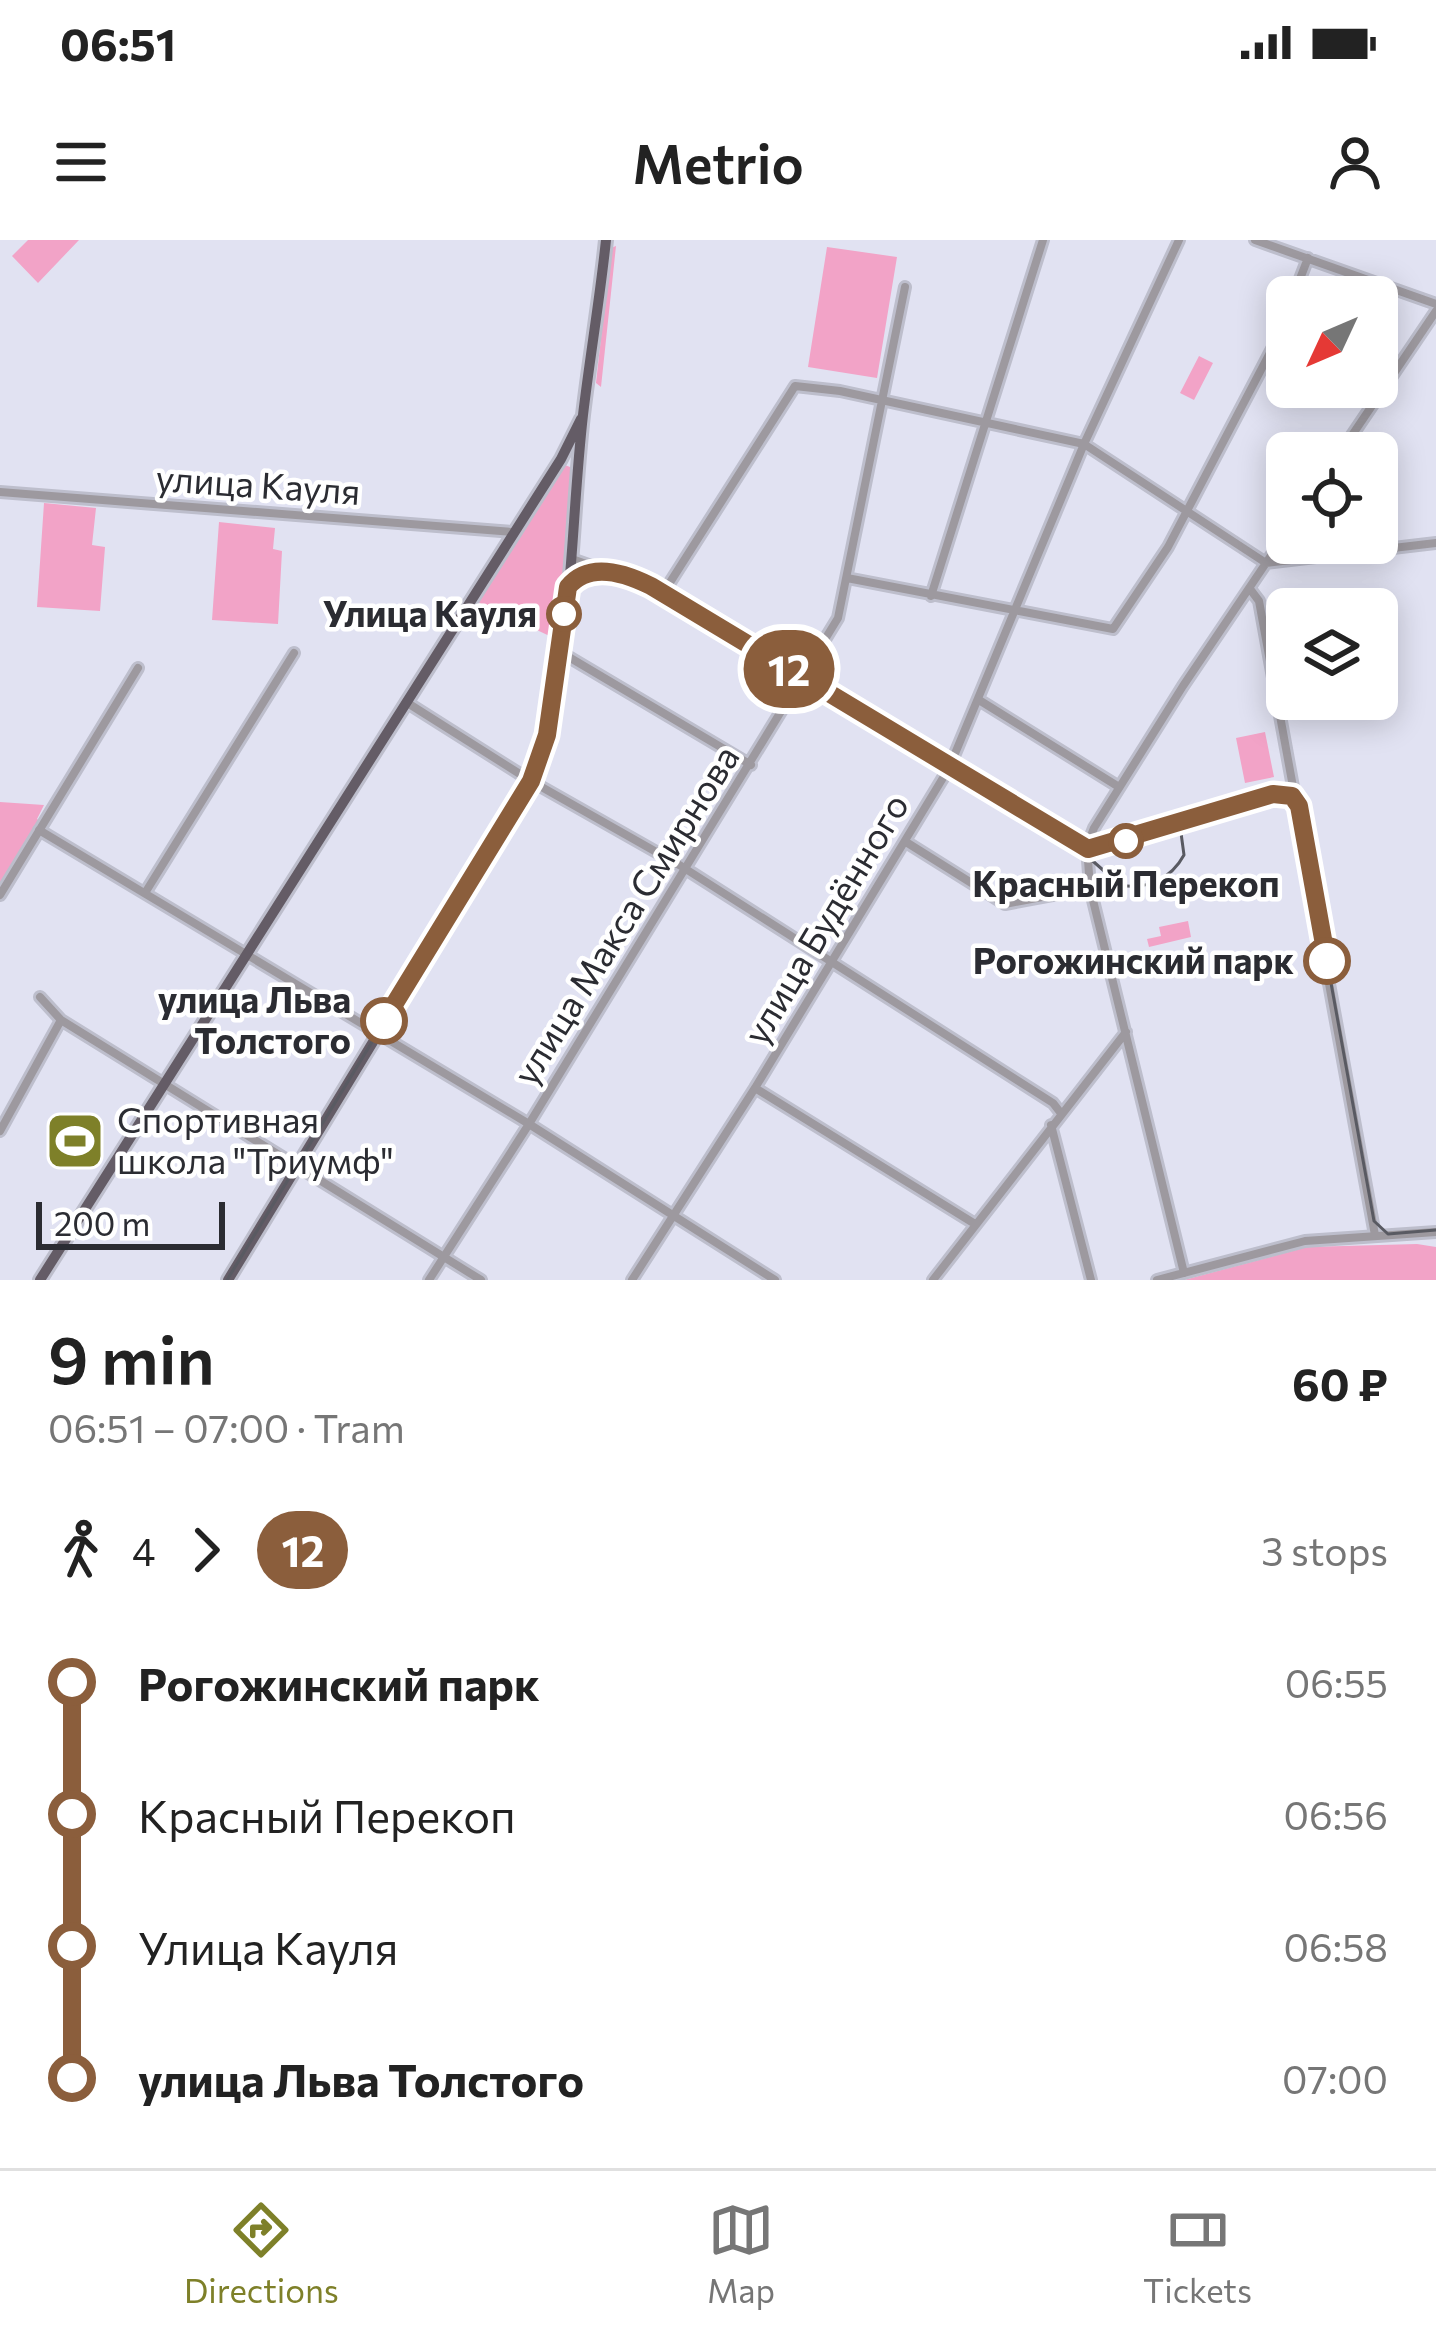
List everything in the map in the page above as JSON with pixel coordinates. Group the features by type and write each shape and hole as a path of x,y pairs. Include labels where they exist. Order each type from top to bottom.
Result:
{"main road":[{"path":"228,1280 532,781 548,735 562,652 606,240"},
{"path":"40,1280 584,415"},
{"path":"560,458 580,467"}],"street":[{"path":"931,596 1043,240"},
{"name":"улица Будённого","path":"632,1280 950,768 1084,444 1179,240"},
{"path":"1255,240 1436,307 1354,432"},
{"path":"1301,276 1308,258"},
{"name":"улица Макса Смирнова","path":"429,1280 530,1124 838,618 905,287"},
{"path":"848,578 1113,629 1168,547 1266,360"},
{"path":"662,595 795,386 1084,444 1266,563 1119,787 1094,828 1088,852 1090,888 1184,1273"},
{"name":"улица Кауля","path":"0,492 512,532"},
{"path":"1398,547 1436,543"},
{"path":"572,560 631,578 662,595 1088,852 1280,794 1298,806"},
{"path":"1250,590 1259,601 1375,1235"},
{"path":"562,652 751,765"},
{"path":"145,893 294,653"},
{"path":"0,895 138,668"},
{"path":"979,700 1119,787"},
{"path":"405,702 685,868 1053,1102 1060,1112"},
{"path":"39,830 530,1124 775,1280"},
{"path":"906,842 1005,904 1090,888"},
{"path":"40,997 61,1020 481,1280"},
{"path":"0,1131 61,1020"},
{"path":"933,1280 1126,1032"},
{"path":"755,1088 975,1224"},
{"path":"1051,1124 1091,1280"},
{"path":"1157,1280 1305,1241 1436,1232"}],"shaded area":[{"path":"28,240 79,240 38,283 12,256"},
{"path":"616,246 601,387 596,383 611,248"},
{"path":"827,247 897,257 877,378 808,367"},
{"path":"1199,356 1213,363 1194,400 1180,393"},
{"path":"565,465 575,469 556,639 477,602"},
{"path":"44,503 96,508 92,545 105,547 100,611 37,607"},
{"path":"219,522 275,528 273,549 282,551 278,624 212,620"},
{"path":"1265,732 1274,777 1245,783 1236,738"},
{"path":"0,802 44,805 37,819 41,822 0,891"},
{"path":"1188,921 1191,937 1149,947 1147,939 1161,936 1159,927"},
{"path":"1307,1247 1436,1247 1436,1280 1184,1280"}],"tram line":[{"path":"227,1280 531,781 547,735 568,587 597,572 651,586 1082,847 1096,849 1273,794 1292,796 1299,806 1374,1221 1388,1234 1436,1230"},
{"name":"12","path":"384,1021 531,781 547,735 568,587 582,574 597,572 623,574 651,586 1088,849 1273,794 1292,796 1299,806 1327,961"},
{"path":"1078,848 1120,885 1149,884 1172,871 1184,855 1181,833 1168,827"}],"place":[{"name":"Улица Кауля","path":"564,614"},
{"name":"Красный Перекоп","path":"1126,841"},
{"name":"Рогожинский парк","path":"1327,961"},
{"name":"улица Льва Толстого","path":"384,1021"},
{"name":"Спортивная школа \"Триумф\"","path":"75,1141"}]}
